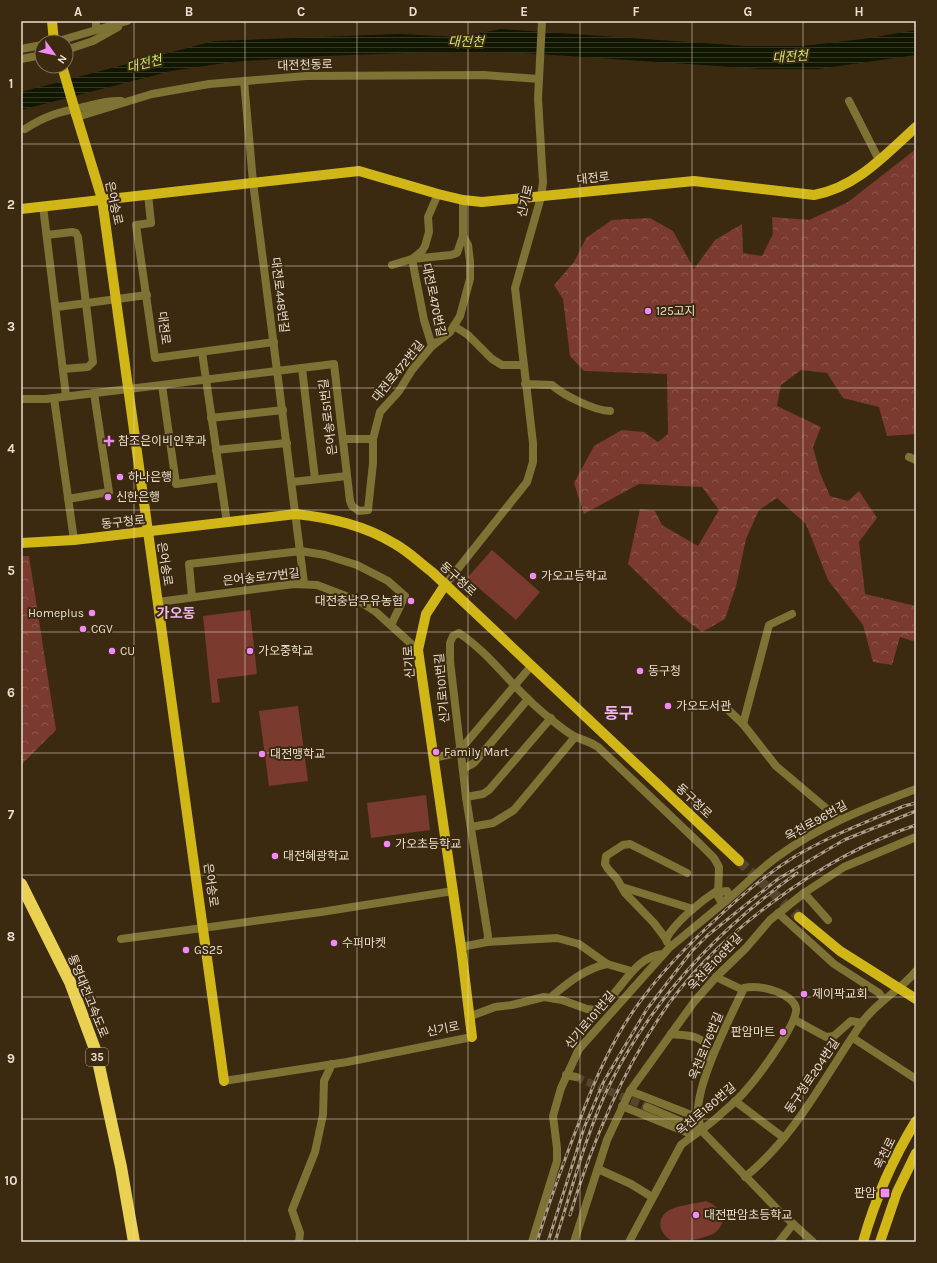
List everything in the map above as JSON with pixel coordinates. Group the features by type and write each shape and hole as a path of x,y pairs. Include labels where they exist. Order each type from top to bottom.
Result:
{"highway":[{"name":"통영대전고속도로","path":"21,884 70,982 96,1052 121,1167 134,1242"},
{"name":"통영대전고속도로","path":"21,897 67,990 91,1059 115,1174 126,1242"}],"main road":[{"path":"52,21 54,34"},
{"name":"은어송로","path":"64,74 102,199 224,1081"},
{"name":"대전로","path":"21,209 359,171 438,194 463,200 482,202 694,181 814,195 832,192 853,180 879,160 916,127"},
{"name":"동구청로","path":"21,543 74,540 296,514 329,518 364,528 396,544 445,585 532,665 739,861"},
{"name":"신기로","path":"445,585 426,614 418,650 462,947 471,1016 472,1036"},
{"path":"799,917 840,951 916,999"},
{"name":"옥천로","path":"863,1242 869,1220 893,1163 916,1121"},
{"path":"880,1242 897,1192 916,1153"}],"street":[{"name":"신기로","path":"445,585 527,482 533,462 533,443 515,288 541,197 543,182 539,79 542,21"},
{"path":"74,34 96,25 125,22"},
{"path":"74,47 93,41 125,22"},
{"path":"21,49 34,47"},
{"path":"21,59 34,57"},
{"name":"대전천동로","path":"77,115 125,101 182,88 306,76 484,75 539,79"},
{"path":"244,81 253,182"},
{"path":"25,129 47,115 64,110 110,100 125,101"},
{"path":"850,101 879,160"},
{"name":"대전로448번길","path":"253,182 304,583"},
{"name":"대전로","path":"148,194 151,223 136,225 155,358 274,342"},
{"name":"대전로470번길","path":"412,259 425,246 429,232 428,217 438,194"},
{"name":"대전로472번길","path":"368,510 373,463 373,439 380,412 399,391 412,370 432,346 454,326 460,316 470,279 470,251 463,236 463,200"},
{"path":"43,206 66,396"},
{"path":"47,235 72,232 76,233 78,236 87,303 93,362 88,367 63,369"},
{"name":"대전로470번길","path":"392,265 412,259 457,253 463,236"},
{"name":"대전로470번길","path":"412,259 424,320 432,346"},
{"path":"56,306 147,295"},
{"path":"454,326 468,335 492,359 502,365 523,365"},
{"path":"202,352 227,523"},
{"name":"은어송로51번길","path":"21,399 54,398 334,364 352,506 359,511 368,510"},
{"name":"은어송로51번길","path":"302,368 315,479"},
{"path":"525,384 552,385 588,407 610,411"},
{"path":"162,385 176,484 220,478"},
{"path":"68,499 109,492 94,393"},
{"path":"54,398 74,540"},
{"path":"211,418 282,410"},
{"path":"343,439 373,439"},
{"path":"216,450 287,443"},
{"path":"292,482 347,476"},
{"path":"192,597 188,564 301,551 325,555 357,565 388,581 405,596 391,625"},
{"name":"은어송로77번길","path":"158,602 304,583 337,592 359,601 391,625 418,650"},
{"path":"742,724 769,625 792,614"},
{"name":"신기로101번길","path":"460,750 450,662 450,643 453,636 459,633 468,639 528,699 550,718 575,737 587,740 598,747 700,844 719,867 722,893 709,914 666,951 605,1022 579,1048 566,1075 555,1105 553,1116 557,1148 557,1162 532,1242"},
{"path":"434,758 452,754 460,750 532,665"},
{"path":"463,770 474,762 528,699"},
{"path":"722,704 742,724 776,766 840,820"},
{"path":"466,797 483,794 490,790 550,718"},
{"path":"471,826 493,823 514,810 575,737"},
{"path":"460,750 488,936 487,942"},
{"name":"옥천로96번길","path":"722,893 738,891 789,849 840,820 916,789"},
{"name":"옥천로106번길","path":"574,1242 598,1169 622,1106 630,1090 694,1002 778,913 804,893 844,867 916,837"},
{"path":"666,939 654,923 625,893 608,869 605,859 608,854 623,845 630,844 687,873"},
{"path":"622,887 694,909"},
{"path":"121,939 321,912 453,891"},
{"path":"471,1016 495,1007 544,997 551,997 587,1009 596,1010 617,990 631,971 646,959 666,951 666,939 670,933 694,909 722,893"},
{"path":"804,893 828,920"},
{"path":"778,913 834,964 879,993 884,1000"},
{"path":"462,947 487,942 557,938 579,944 606,964 631,971"},
{"path":"551,997 569,982 592,967 606,964"},
{"name":"동구청로204번길","path":"745,1177 760,1165 784,1138 814,1098 862,1023 877,1005 899,989 916,971"},
{"path":"716,977 743,990 752,986 785,996 791,1000 796,1008 795,1020 826,1038 834,1036 851,1021 862,1023"},
{"name":"옥천로176번길","path":"701,1130 699,1118 700,1095 708,1067 743,990"},
{"name":"옥천로180번길","path":"629,1242 652,1197 682,1145 746,1090 773,1054 795,1020"},
{"path":"671,1034 698,1037 703,1040 709,1050 706,1062 708,1067"},
{"name":"신기로","path":"224,1081 332,1064 472,1036"},
{"path":"853,1038 916,1079"},
{"path":"299,1242 300,1233 292,1210 315,1152 323,1115 324,1081 332,1064"},
{"path":"566,1075 576,1077"},
{"path":"630,1090 699,1118"},
{"path":"735,1101 784,1138"},
{"path":"622,1106 686,1132 692,1136"},
{"path":"647,1107 701,1130 745,1177 813,1242"},
{"path":"598,1169 631,1184 652,1197"},
{"path":"779,1242 793,1224"}],"green space":[{"path":"916,149 916,434 887,436 879,407 843,398 827,373 801,370 781,385 777,406 821,427 813,447 820,473 830,496 848,501 859,491 877,518 859,542 865,594 916,606 916,642 900,637 892,665 873,662 863,625 828,580 806,524 777,498 759,510 746,539 736,586 725,619 702,632 680,615 628,564 640,509 655,511 662,525 698,546 719,510 702,487 639,484 584,514 574,483 594,446 622,430 644,432 658,442 668,434 667,374 584,371 570,356 563,299 554,285 574,262 586,238 612,220 650,218 673,231 694,269 715,240 742,224 743,253 762,256 773,234 772,217 809,220 848,202"},
{"path":"492,550 540,592 516,620 467,578"},
{"path":"21,556 29,556 56,730 21,765"},
{"path":"250,610 257,674 217,679 220,702 212,703 203,616"},
{"path":"298,706 308,781 269,786 259,711"},
{"path":"426,795 430,830 371,838 367,803"},
{"path":"706,1201 716,1207 722,1214 722,1223 720,1228 715,1233 705,1237 676,1242 671,1240 662,1232 661,1221 663,1216 668,1211 681,1206"}],"water":[{"name":"대전천","path":"501,29 746,46 803,46 870,38 916,30 916,55 818,69 762,69 523,53 437,52 322,56 231,62 171,71 21,110 21,92 214,41 399,34 460,37"}],"tunnel":[{"path":"739,861 799,917"},
{"path":"576,1077 647,1107"}],"railway":[{"path":"537,1242 546,1212 584,1109 605,1060 622,1029 658,978 723,912 752,887 783,864 807,849 834,836 904,806 916,803"},
{"path":"548,1242 584,1128 604,1081 647,1009 691,952 708,935 778,879 844,840 916,811"},
{"path":"570,1215 587,1164 607,1113 631,1064 659,1018 682,987 709,957 773,902 808,878 844,857 880,839 916,825"},
{"path":"555,1242 580,1161 602,1101 628,1051 647,1021 691,966 716,941 769,894 797,873"}],"place":[{"name":"125고지","path":"648,311"},
{"name":"참조은이비인후과","path":"109,441"},
{"name":"하나은행","path":"120,477"},
{"name":"신한은행","path":"108,497"},
{"name":"가오고등학교","path":"533,576"},
{"name":"대전충남우유농협","path":"411,601"},
{"name":"Homeplus","path":"92,613"},
{"name":"CGV","path":"83,629"},
{"name":"CU","path":"112,651"},
{"name":"가오중학교","path":"250,651"},
{"name":"동구청","path":"640,671"},
{"name":"가오도서관","path":"668,706"},
{"name":"Family Mart","path":"436,752"},
{"name":"대전맹학교","path":"262,754"},
{"name":"가오초등학교","path":"387,844"},
{"name":"대전혜광학교","path":"275,856"},
{"name":"수퍼마켓","path":"334,943"},
{"name":"GS25","path":"186,950"},
{"name":"제이팍교회","path":"804,994"},
{"name":"판암마트","path":"783,1032"},
{"name":"판암","path":"885,1193"},
{"name":"대전판암초등학교","path":"696,1215"}],"district":[{"name":"가오동","path":"176,613"},
{"name":"동구","path":"619,713"}]}
